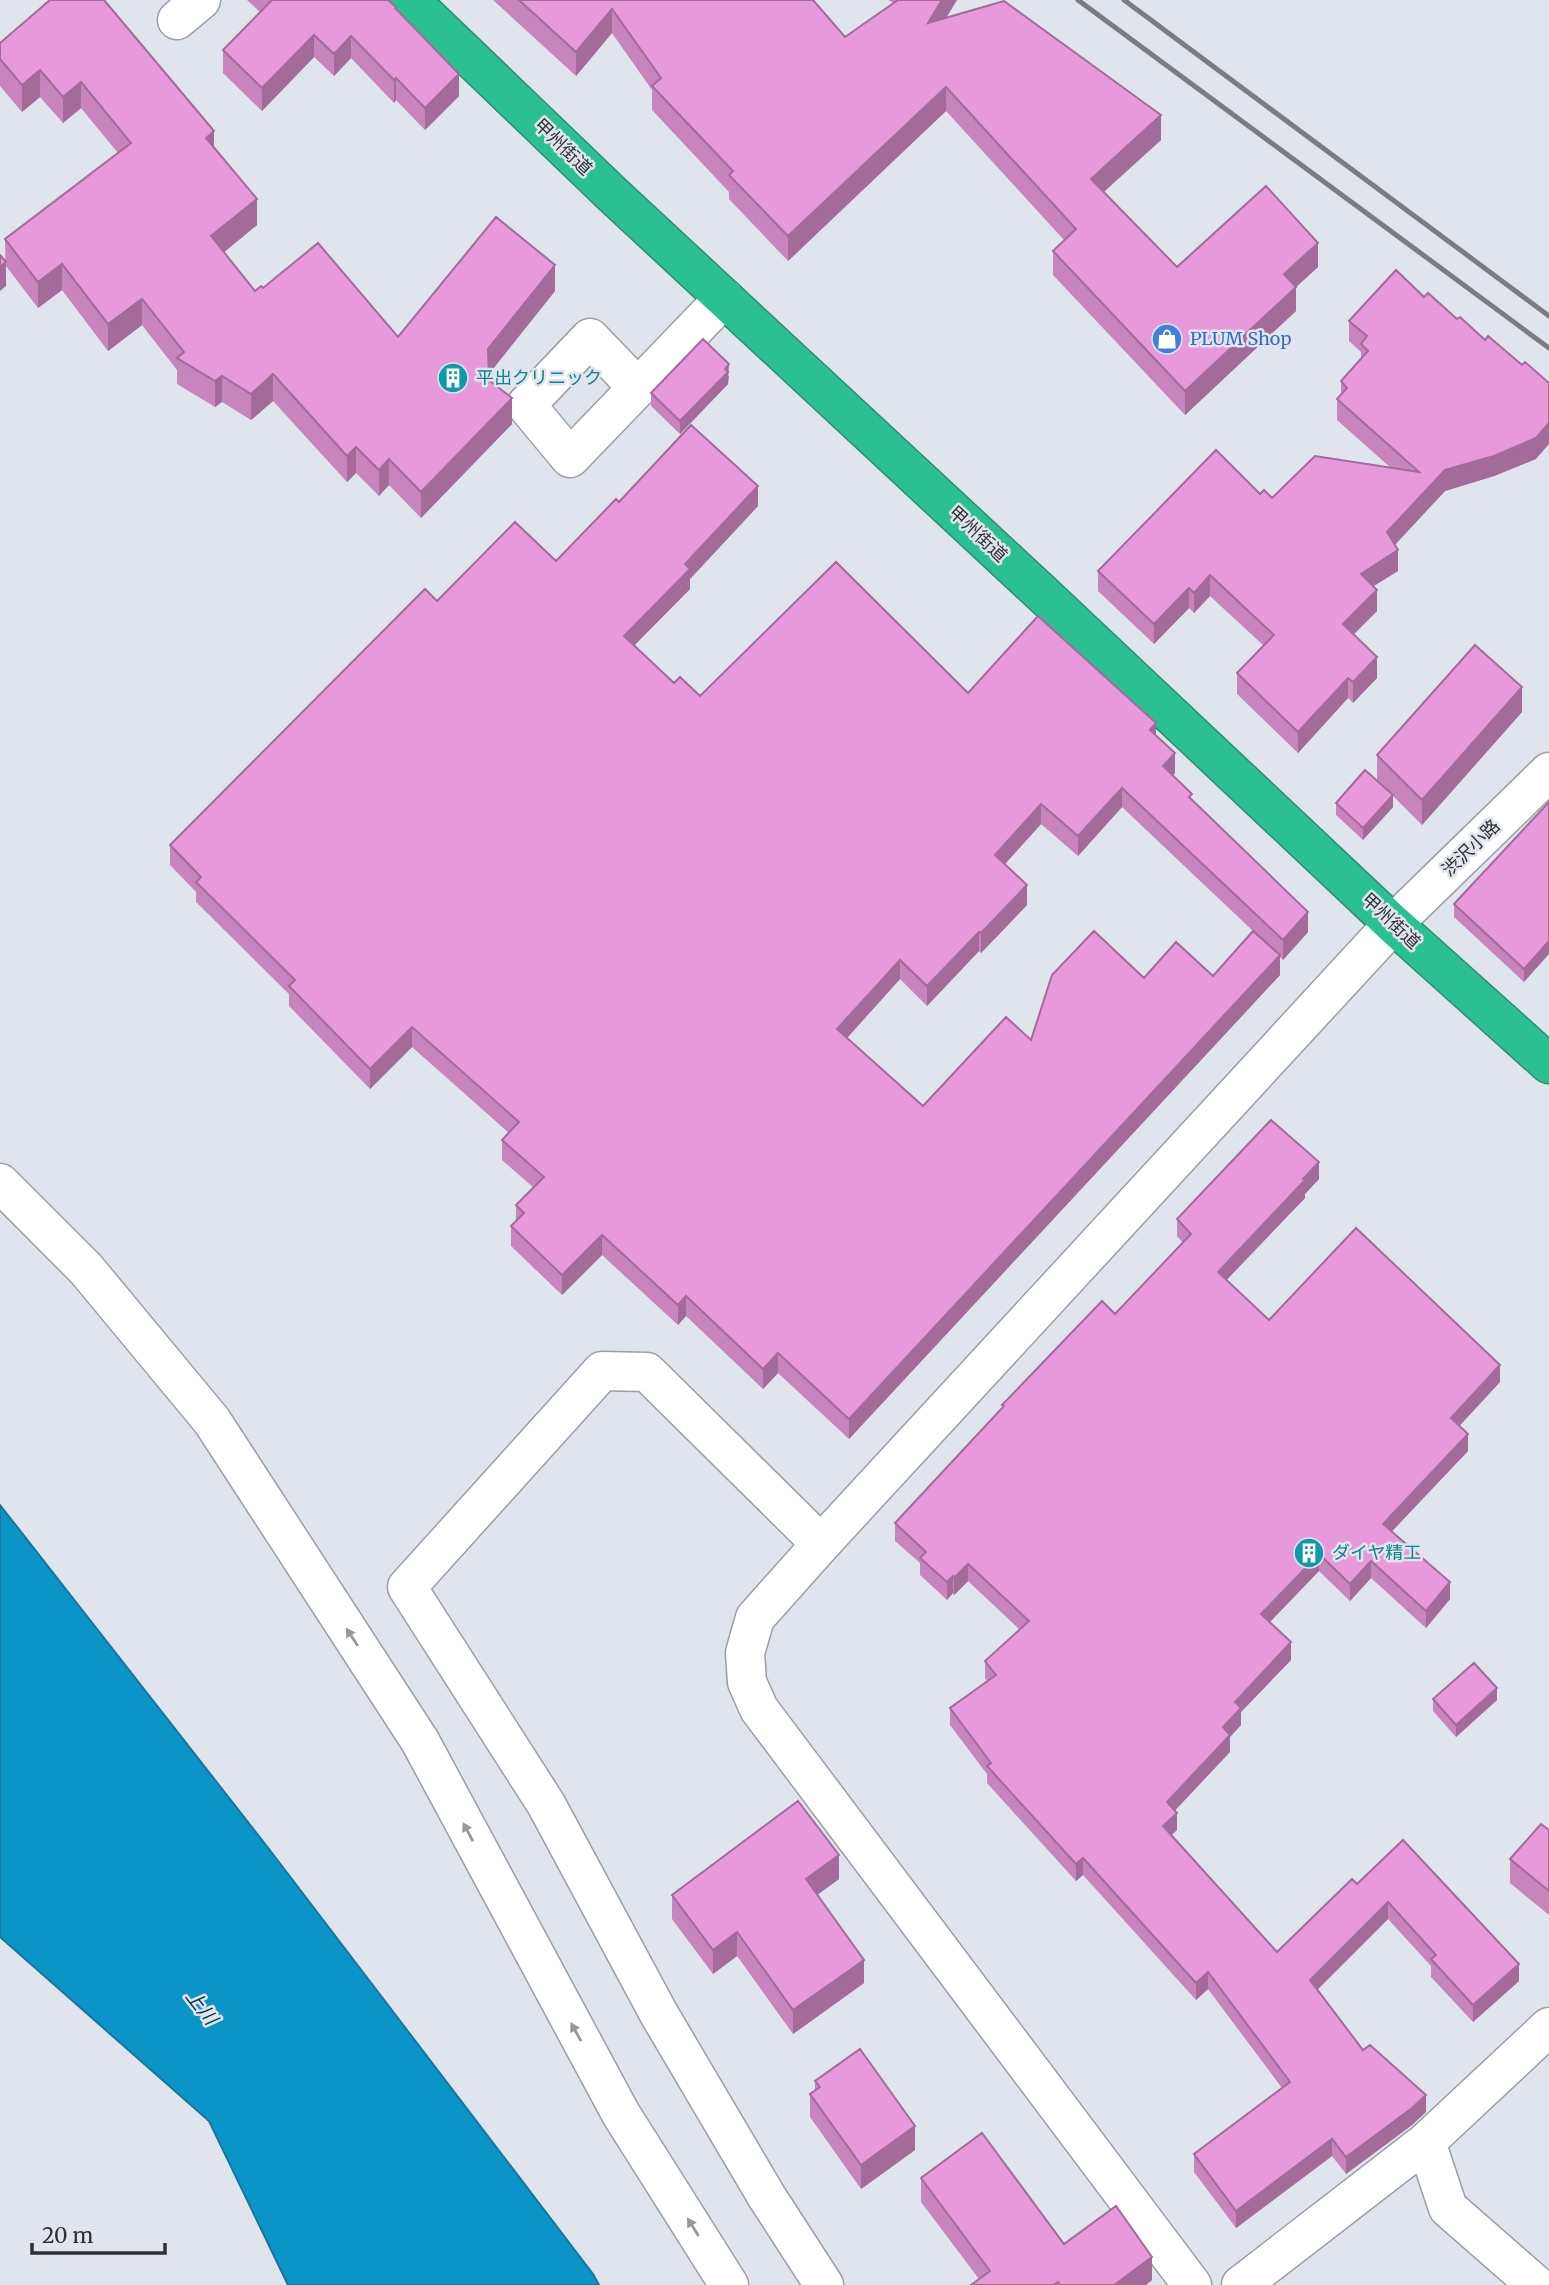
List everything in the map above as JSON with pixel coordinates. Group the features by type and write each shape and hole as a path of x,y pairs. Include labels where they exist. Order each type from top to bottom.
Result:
{"highway":[{"name":"甲州街道","path":"410,0 724,299 1393,924 1549,1064"}],"street":[{"path":"638,388 724,299"},
{"name":"渋沢小路","path":"1192,2285 759,1709 747,1682 745,1653 755,1618 821,1544 1393,924 1549,772"},
{"path":"0,1183 86,1269 212,1421 419,1741 621,2114 729,2285"},
{"path":"821,1544 647,1372 602,1371 407,1587 546,1804 659,2014 767,2197 824,2285"},
{"path":"1241,2285 1426,2142 1549,2027"},
{"path":"1426,2142 1448,2208 1536,2285"}],"water":[{"name":"上川","path":"0,1505 269,1849 599,2285 288,2285 209,2121 0,1937"}],"building":[{"path":"50,0 104,0 214,131 206,138 257,199 211,236 255,291 261,286 263,288 318,243 398,337 496,217 555,265 488,349 489,380 512,398 421,492 389,459 379,470 356,447 347,456 273,374 251,394 222,376 215,381 177,358 184,352 142,299 108,324 62,264 38,282 5,239 131,143 81,82 63,97 40,70 22,85 0,59 0,43"},
{"path":"272,0 388,0 459,74 425,108 351,36 334,54 314,35 262,88 223,50"},
{"path":"519,0 813,0 845,37 898,0 942,0 928,23 1004,1 1161,115 1091,179 1177,267 1266,186 1318,243 1284,274 1296,287 1185,391 1053,251 1076,229 946,87 788,236 729,175 733,171 652,86 661,78 612,9 576,52"},
{"path":"0,255 6,262 0,267"},
{"path":"1396,270 1424,297 1428,293 1485,340 1488,336 1522,365 1525,362 1549,383 1549,423 1536,438 1494,456 1445,470 1387,532 1398,550 1361,574 1377,590 1343,624 1377,657 1353,682 1348,678 1298,732 1237,673 1274,635 1210,575 1194,593 1189,588 1154,624 1098,571 1216,450 1260,494 1264,490 1272,498 1315,456 1419,472 1337,399 1347,388 1341,381 1368,351 1361,344 1367,336 1349,321"},
{"path":"703,339 729,364 725,369 728,372 680,421 651,393"},
{"path":"691,425 758,486 685,564 690,569 624,636 674,683 680,677 700,696 836,562 968,693 1038,616 1156,723 1150,730 1175,753 1163,766 1192,794 1189,797 1308,912 1283,940 1122,788 1078,836 1041,804 995,855 1027,885 927,986 900,960 837,1029 923,1106 1006,1017 1031,1040 1052,975 1094,931 1144,978 1176,942 1213,976 1253,931 1280,955 849,1419 778,1353 763,1369 686,1296 678,1305 602,1235 562,1275 511,1226 524,1213 516,1205 544,1177 502,1140 519,1122 412,1027 370,1069 289,986 295,980 196,882 201,877 170,845 425,589 437,601 515,522 556,561 616,499 619,502"},
{"path":"1475,645 1522,687 1422,800 1377,755"},
{"path":"1365,770 1393,795 1363,828 1336,803"},
{"path":"1549,802 1549,941 1524,969 1454,904"},
{"path":"1271,1120 1319,1162 1218,1272 1269,1320 1356,1228 1500,1365 1451,1418 1468,1434 1383,1524 1450,1582 1426,1611 1371,1561 1350,1584 1319,1554 1261,1614 1291,1642 1235,1702 1241,1708 1223,1727 1230,1735 1167,1802 1177,1813 1163,1826 1277,1952 1352,1879 1357,1884 1403,1840 1519,1964 1473,2005 1431,1959 1436,1955 1388,1902 1310,1980 1363,2050 1370,2045 1426,2095 1346,2157 1332,2139 1236,2211 1194,2154 1290,2082 1208,1972 1196,1983 1083,1858 1076,1864 987,1766 991,1763 950,1708 996,1675 985,1661 1029,1621 968,1564 947,1582 920,1558 926,1552 895,1523 1004,1406 1002,1405 1102,1301 1115,1314 1191,1234 1177,1219"},
{"path":"1474,1663 1497,1688 1456,1725 1433,1699"},
{"path":"798,1801 839,1855 806,1879 864,1960 793,2010 737,1932 713,1950 672,1895"},
{"path":"1541,1824 1549,1830 1549,1891 1510,1859"},
{"path":"860,2049 915,2126 861,2165 810,2094 820,2087 815,2081"},
{"path":"982,2133 1064,2244 1116,2206 1152,2257 1114,2285 1060,2285 1058,2282 1054,2285 971,2285 990,2271 921,2178"}],"railway":[{"path":"1078,0 1549,348"},
{"path":"1124,0 1549,316"}],"place":[{"name":"PLUM Shop","path":"1167,339"},
{"name":"平出クリニック","path":"453,378"},
{"name":"ダイヤ精工","path":"1309,1553"}]}
